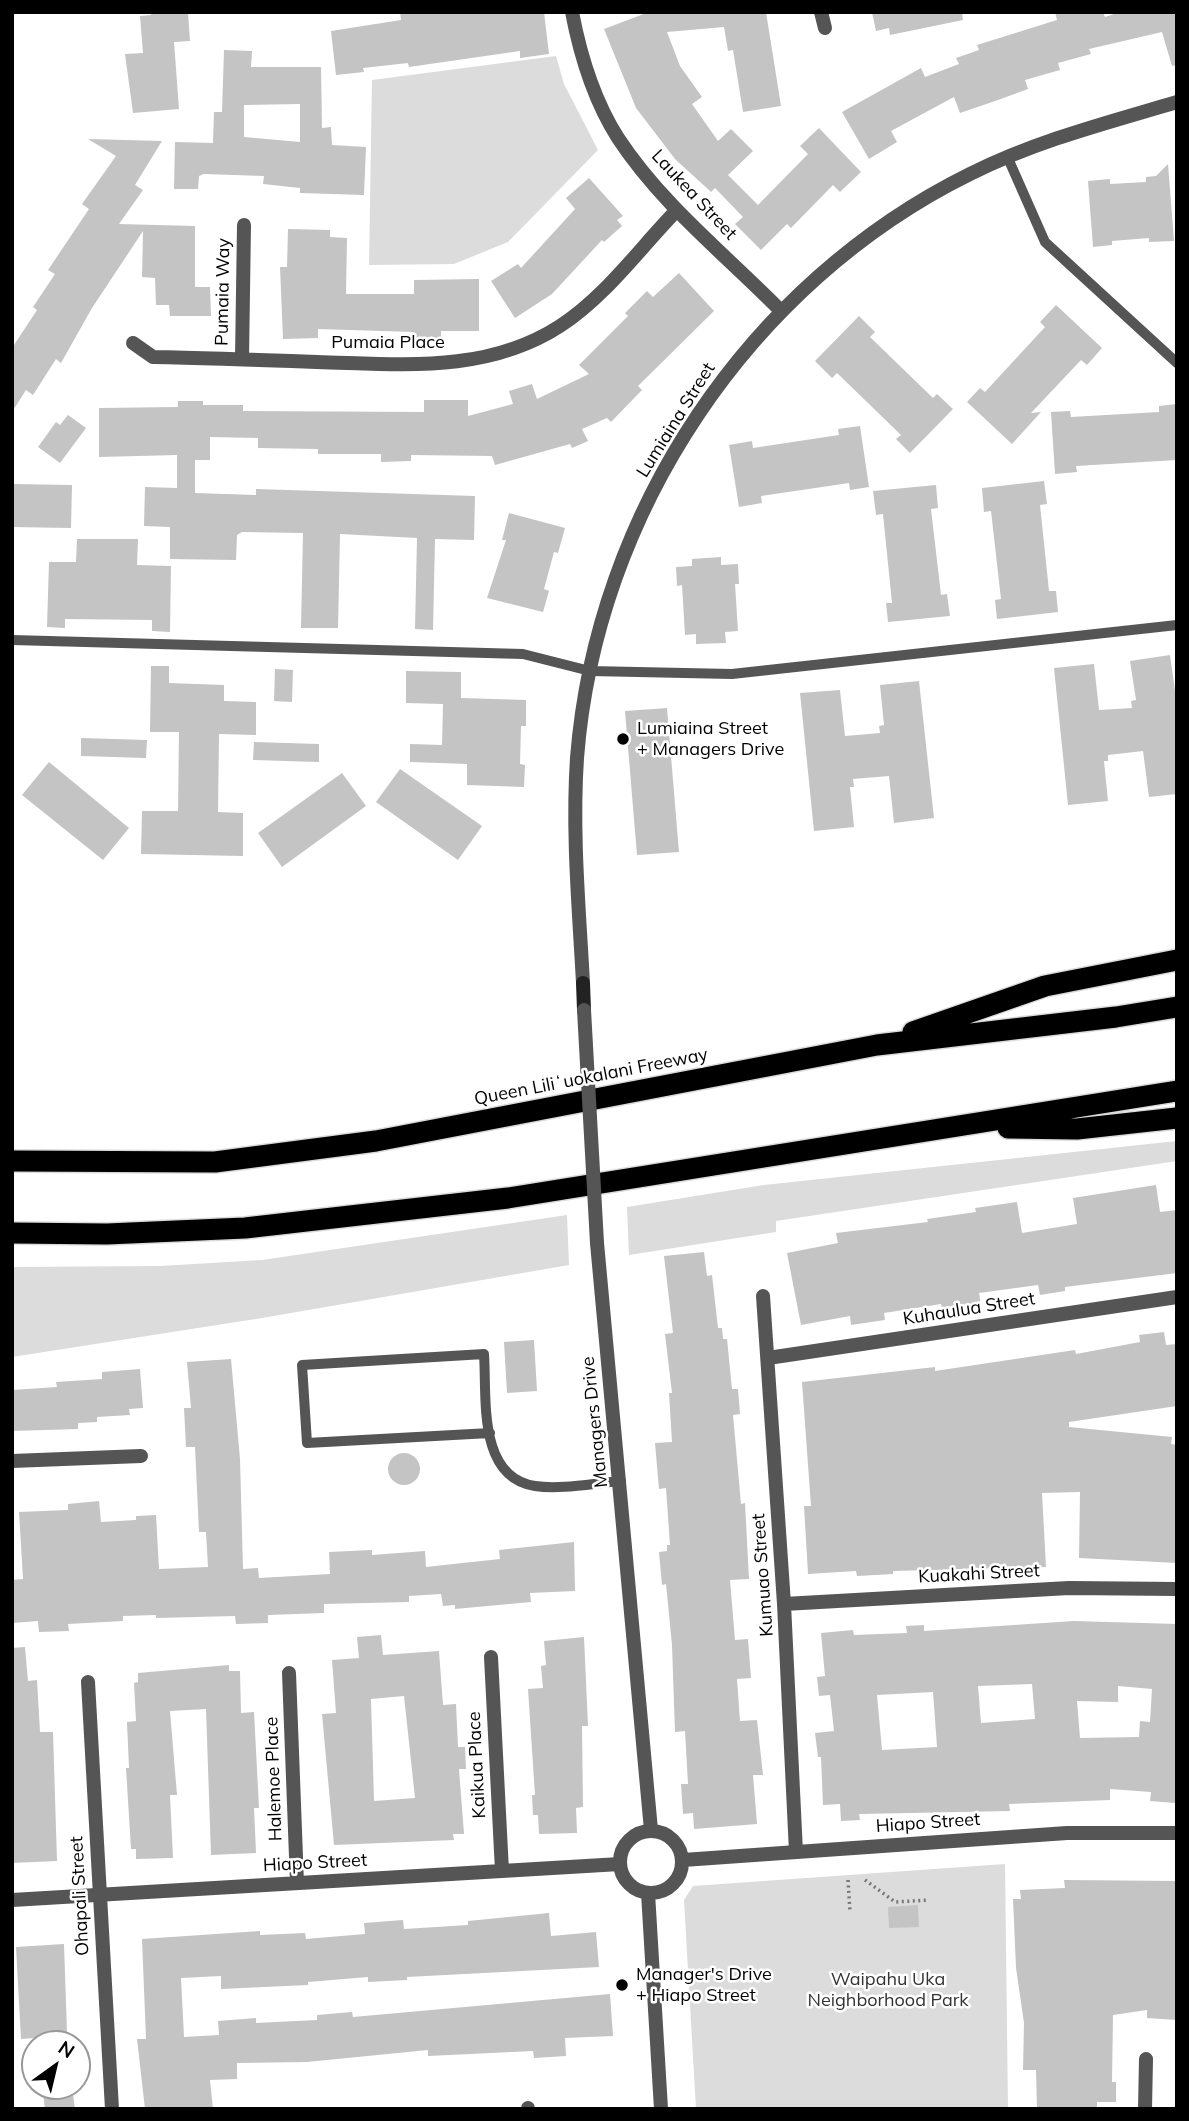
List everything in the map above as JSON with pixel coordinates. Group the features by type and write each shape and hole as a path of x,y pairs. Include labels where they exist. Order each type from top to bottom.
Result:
{"highway":[{"path":"877,1045 1045,986 1177,960"},
{"name":"Queen Liliʻuokalani Freeway","path":"12,1161 215,1162 376,1142 877,1045 1116,1017 1177,1007"},
{"path":"12,1233 107,1234 245,1228 508,1198 1177,1091"},
{"path":"953,1127 1077,1129 1177,1118"}],"main road":[{"name":"Lumiaina Street","path":"583,983 584,1010"}],"street":[{"name":"Laukea Street","path":"572,12 587,67 617,137 649,180 677,210 781,311"},
{"path":"821,12 825,29"},
{"name":"Lumiaina Street","path":"583,983 577,869 578,755 590,671 621,564 673,454 726,374 781,311 832,262 878,228 930,195 1007,156 1064,135 1177,102"},
{"name":"Pumaia Place","path":"132,343 153,357 432,366 484,359 531,342 561,325 587,304 677,210"},
{"name":"Pumaia Way","path":"242,359 244,225"},
{"name":"Managers Drive","path":"584,1010 597,1243 651,1830"},
{"name":"Kumuao Street","path":"763,1296 785,1604 796,1852"},
{"name":"Kuhaulua Street","path":"768,1358 1177,1297"},
{"path":"12,1461 141,1455"},
{"name":"Kuakahi Street","path":"785,1604 1069,1588 1177,1589"},
{"name":"Kaikua Place","path":"491,1657 502,1871"},
{"name":"Halemoe Place","path":"289,1673 297,1883"},
{"name":"Ohapali Street","path":"88,1682 112,2109"},
{"path":"651,1830 669,1836 676,1842 683,1860 682,1869 673,1885 666,1890 648,1894 632,1887 620,1864 625,1844 632,1837 651,1830"},
{"name":"Hiapo Street","path":"683,1860 1067,1833 1177,1833"},
{"name":"Hiapo Street","path":"12,1900 620,1864"},
{"path":"648,1894 662,2109"},
{"path":"1146,2059 1146,2109"}],"lane":[{"path":"1007,156 1045,242 1177,363"},
{"path":"12,640 523,654 590,671 732,674 1177,625"},
{"path":"490,1433 307,1443 302,1365 484,1354 492,1452 503,1470 518,1481 537,1486 621,1481"}],"path":[{"path":"848,1880 850,1912"},
{"path":"865,1880 895,1902 929,1900"}],"green space":[{"path":"556,56 564,84 598,150 508,242 454,264 369,265 372,80"},
{"path":"1177,1141 1177,1161 776,1221 776,1232 629,1255 627,1207 764,1185"},
{"path":"567,1215 569,1265 262,1318 12,1357 12,1267 160,1266 262,1260"},
{"name":"Waipahu Uka Neighborhood Park","path":"1005,1864 1008,2109 696,2109 684,1900 693,1886"}],"building":[{"path":"151,12 188,12 190,41 174,42 179,109 133,113 125,54 143,53 140,16 151,15"},
{"path":"400,12 544,12 549,54 520,58 520,51 409,67 408,63 363,68 364,72 336,75 331,31 401,20"},
{"path":"649,12 766,12 781,106 743,112 733,50 728,51 724,27 667,32 680,66 702,97 692,104 718,141 731,129 753,151 728,175 758,205 808,154 800,146 819,128 861,172 840,192 833,185 791,228 787,224 761,250 735,224 743,217 715,188 711,192 675,159 636,108 604,29"},
{"path":"872,12 962,12 963,20 890,35 889,28 876,31"},
{"path":"1055,12 1103,12 1105,17 1120,12 1177,12 1177,65 1172,66 1162,32 1089,49 1091,54 1058,63 1060,70 1025,80 1028,89 998,100 960,113 954,97 891,131 897,142 869,159 842,112 921,68 925,77 959,64 956,58 979,50 977,45 1057,20"},
{"path":"224,50 252,51 251,67 321,67 322,128 331,127 332,145 366,147 364,195 300,193 300,188 263,184 264,176 204,174 199,176 198,189 174,189 175,142 213,143 214,112 222,112","holes":["300,104 300,142 244,137 244,105"]},
{"path":"88,139 162,141 135,185 143,190 119,224 195,226 195,287 210,287 211,316 170,316 169,305 156,305 155,278 142,277 143,231 92,308 61,363 56,359 33,395 26,390 12,412 12,348 37,310 33,307 55,274 48,270 89,209 82,204 116,156"},
{"path":"1168,164 1174,241 1149,242 1149,238 1112,241 1112,245 1093,247 1088,181 1110,179 1110,184 1146,182 1146,177 1156,176"},
{"path":"589,178 623,216 617,220 622,226 604,242 602,240 552,294 515,318 491,281 518,264 521,268 575,209 566,198"},
{"path":"288,229 330,230 330,237 347,238 346,294 414,294 414,280 479,279 479,331 441,331 441,339 414,339 414,332 318,329 318,338 283,339 280,267 287,267"},
{"path":"679,273 714,311 638,386 642,390 611,422 607,418 582,429 588,441 572,448 570,444 495,465 492,456 411,455 411,461 381,462 381,454 318,454 318,449 258,448 258,438 210,437 210,460 195,460 195,493 256,495 256,489 475,496 474,540 435,539 433,630 415,629 417,538 340,534 338,628 301,628 303,533 242,532 237,535 236,560 170,559 170,527 144,526 145,487 177,488 177,455 99,457 99,408 178,407 178,401 203,401 203,405 243,405 243,411 424,412 424,400 468,400 468,416 513,404 509,391 532,384 537,399 589,374 579,365 628,316 625,313 647,291 653,297"},
{"path":"1056,305 1102,348 1087,365 1081,360 1031,413 1041,412 1012,444 967,402 980,388 985,392 1045,327 1040,322"},
{"path":"859,316 875,332 870,337 933,398 937,394 953,409 910,453 896,439 901,435 837,373 832,378 815,361"},
{"path":"1177,404 1177,460 1076,466 1077,472 1055,474 1051,412 1070,411 1071,417 1159,412 1159,406"},
{"path":"68,415 86,428 60,463 38,447 56,422 60,425"},
{"path":"860,426 869,487 850,490 849,483 761,496 762,503 739,507 729,445 752,441 753,448 839,435 838,429"},
{"path":"1044,481 1047,504 1040,505 1049,591 1056,591 1058,612 997,619 995,600 1001,599 991,511 984,512 982,488"},
{"path":"12,484 72,485 71,528 12,527"},
{"path":"936,485 938,508 931,509 941,595 947,594 950,616 888,622 886,603 892,603 883,514 876,515 873,491"},
{"path":"509,513 565,528 558,553 554,552 544,589 549,591 543,612 487,598 506,540 502,540"},
{"path":"77,539 138,539 137,565 171,566 170,632 152,631 152,620 65,619 65,628 47,627 49,562 76,562"},
{"path":"721,557 721,565 738,564 739,584 735,584 738,631 725,632 726,643 696,644 696,634 685,635 682,585 677,586 676,567 692,566 692,559"},
{"path":"1170,655 1177,705 1177,794 1149,797 1143,751 1108,755 1108,761 1104,761 1108,801 1068,805 1054,668 1094,664 1099,710 1132,708 1131,701 1136,700 1130,661"},
{"path":"151,666 169,666 169,683 224,685 224,701 256,702 256,735 219,734 218,812 243,813 243,856 141,854 142,811 178,811 179,732 150,732"},
{"path":"275,669 293,670 292,702 274,701"},
{"path":"406,671 461,672 461,698 526,700 526,726 521,726 520,764 525,765 524,787 467,785 467,764 410,762 410,744 442,745 443,704 406,703"},
{"path":"919,681 934,818 894,823 889,776 853,779 854,787 850,787 854,827 814,831 800,693 840,690 845,736 880,733 879,726 884,725 880,685"},
{"path":"667,708 679,852 637,855 625,711"},
{"path":"81,738 147,740 146,758 81,756"},
{"path":"254,742 319,744 319,762 253,760"},
{"path":"49,762 129,828 103,860 22,795"},
{"path":"400,769 482,826 458,860 376,802"},
{"path":"342,773 366,806 282,867 258,833"},
{"path":"1156,1185 1160,1212 1177,1210 1177,1273 1065,1287 1065,1291 1040,1295 1038,1285 979,1293 981,1305 943,1311 941,1304 884,1313 885,1320 851,1325 850,1316 801,1325 787,1253 838,1243 836,1233 928,1222 927,1219 976,1212 975,1208 1017,1202 1022,1233 1077,1224 1073,1198"},
{"path":"704,1252 707,1276 712,1275 718,1328 722,1328 723,1339 727,1339 732,1389 738,1389 740,1414 733,1415 741,1504 745,1503 749,1579 730,1580 735,1640 748,1639 751,1678 737,1679 740,1721 757,1720 763,1775 753,1775 757,1824 694,1829 693,1813 683,1814 681,1784 688,1784 685,1731 675,1732 672,1645 666,1584 662,1585 659,1552 667,1551 667,1545 670,1545 666,1488 659,1489 655,1443 672,1442 669,1393 672,1393 665,1334 673,1333 664,1256"},
{"path":"1164,1332 1166,1345 1177,1344 1177,1406 1069,1422 1069,1427 1172,1437 1171,1444 1177,1445 1177,1563 1079,1558 1080,1492 1042,1493 1046,1567 893,1571 893,1574 857,1576 856,1571 808,1574 804,1506 811,1506 802,1382 935,1367 935,1371 1075,1350 1076,1354 1140,1342 1139,1335"},
{"path":"534,1340 537,1391 507,1393 504,1342"},
{"path":"231,1359 240,1459 243,1569 258,1568 259,1578 330,1574 329,1552 372,1550 372,1555 425,1551 426,1567 500,1559 499,1550 574,1542 575,1591 530,1593 531,1602 455,1609 455,1605 443,1606 441,1594 409,1596 409,1602 324,1604 324,1613 268,1615 268,1623 236,1624 235,1616 123,1616 123,1621 68,1624 69,1631 39,1632 38,1621 12,1623 12,1580 23,1579 19,1512 68,1510 68,1504 99,1501 101,1522 136,1520 136,1516 156,1515 159,1569 208,1567 206,1532 199,1532 195,1447 186,1447 184,1408 191,1408 187,1362"},
{"path":"140,1369 143,1408 129,1409 130,1415 97,1417 97,1422 78,1423 78,1429 12,1431 12,1390 57,1387 56,1382 102,1379 102,1372"},
{"path":"404,1453 416,1457 420,1469 416,1481 404,1485 392,1481 388,1469 392,1457"},
{"path":"1074,1621 1177,1624 1175,1803 1150,1801 1151,1792 1110,1789 1110,1800 1009,1804 1010,1811 859,1814 860,1820 841,1821 840,1804 823,1805 821,1757 818,1757 815,1733 834,1731 830,1695 819,1696 817,1677 825,1676 821,1633 853,1630 854,1635 907,1633 906,1626 924,1625 924,1631","holes":["1032,1684 1035,1719 981,1723 978,1686","1118,1686 1152,1689 1150,1722 1140,1721 1139,1737 1080,1738 1077,1701 1118,1702","933,1692 937,1747 882,1750 877,1695"]},
{"path":"381,1635 383,1655 439,1651 443,1705 456,1704 458,1747 465,1747 466,1769 459,1769 464,1834 453,1834 454,1840 334,1845 322,1714 336,1713 332,1660 359,1658 357,1637","holes":["404,1696 415,1798 374,1801 371,1699"]},
{"path":"584,1637 588,1726 582,1726 583,1807 576,1808 577,1833 539,1834 538,1815 533,1815 532,1795 535,1795 528,1689 543,1688 541,1666 546,1665 544,1641"},
{"path":"25,1647 28,1681 37,1680 40,1732 53,1732 57,1861 12,1863 12,1648"},
{"path":"229,1665 229,1671 240,1671 241,1713 254,1712 259,1808 254,1808 256,1853 211,1855 206,1709 170,1711 177,1795 170,1795 173,1858 136,1859 136,1849 131,1849 126,1768 129,1768 127,1722 136,1721 134,1683 138,1682 138,1673"},
{"path":"1064,1880 1177,1881 1177,2020 1147,2018 1147,2010 1113,2015 1112,2082 1116,2082 1116,2102 1097,2102 1097,2109 1037,2109 1036,2070 1023,2070 1024,2023 1016,1968 1013,1899 1021,1899 1020,1890 1065,1888"},
{"path":"918,1905 919,1927 889,1928 888,1907"},
{"path":"549,1913 551,1936 596,1932 599,1967 407,1977 407,1980 368,1982 368,1977 308,1982 308,1985 221,1989 221,1976 181,1978 184,2037 219,2035 218,2021 256,2018 256,2023 317,2020 317,2015 352,2012 353,2017 610,1994 613,2036 565,2038 566,2056 534,2058 533,2051 428,2056 428,2050 307,2062 237,2063 237,2079 210,2080 213,2109 145,2109 137,2039 146,2039 142,1939 260,1931 260,1935 305,1933 306,1939 365,1934 364,1923 403,1920 404,1929 468,1925 468,1921"},
{"path":"64,1944 67,2030 21,2030 21,2039 16,1947"},
{"path":"44,2100 74,2100 75,2109 45,2109"}],"place":[{"name":"Lumiaina Street + Managers Drive","path":"623,739"},
{"name":"Manager's Drive + Hiapo Street","path":"622,1985"}]}
